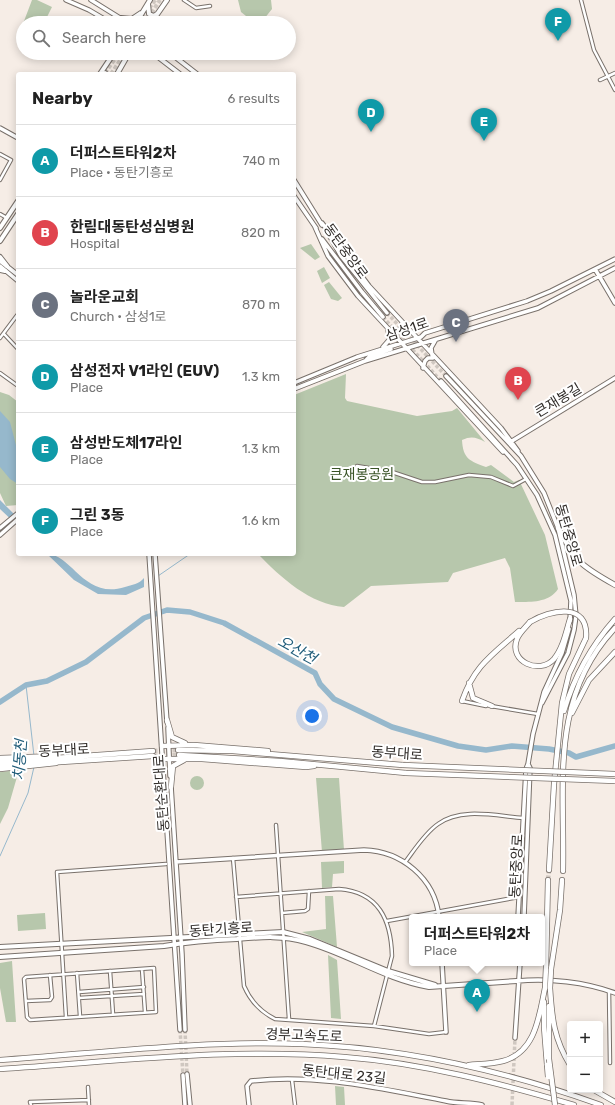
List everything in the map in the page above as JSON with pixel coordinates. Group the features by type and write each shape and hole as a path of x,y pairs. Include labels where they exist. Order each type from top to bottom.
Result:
{"highway":[{"path":"558,528 579,563 590,573 615,585"},
{"path":"462,701 469,682 482,664 530,622 554,612 571,612 582,619 585,625 586,638 569,674 562,703 554,784 549,870"},
{"path":"530,622 519,634 515,649 518,657 523,663 537,667 547,665 558,654 570,619"},
{"path":"561,721 571,686 586,659 606,630 615,620"},
{"path":"563,871 561,783 567,730 574,697 584,672 594,655 615,628"},
{"path":"567,730 575,704 589,680 614,653"},
{"path":"469,682 473,698 492,706"},
{"path":"167,720 172,737 179,742 194,745 306,755 337,760"},
{"path":"162,746 194,745"},
{"name":"동부대로","path":"615,774 403,765 233,751 178,752 208,756 406,773 615,781"},
{"name":"동부대로","path":"0,762 153,754"},
{"path":"0,758 20,762"},
{"path":"163,759 187,759 306,767 323,765"},
{"path":"171,787 174,778 173,766 187,759"},
{"path":"0,769 20,762"},
{"name":"동부대로","path":"0,766 20,762"},
{"path":"548,880 546,967 549,1059 554,1105"},
{"path":"465,1065 505,1061 514,1057 527,1046 538,1022 547,988 560,910 562,880"},
{"path":"547,988 544,1027 546,1065 554,1105"},
{"path":"547,988 553,1027 558,1042 567,1059"},
{"name":"경부고속도로","path":"0,1060 224,1044 301,1044 342,1046 399,1053 465,1065 523,1079 601,1105"},
{"name":"경부고속도로","path":"0,1069 230,1055 280,1054 345,1057 396,1063 469,1077 523,1090 574,1105"},
{"path":"599,1093 615,1102"}],"main road":[{"path":"149,2 149,14 154,16 167,0"},
{"path":"140,16 149,2"},
{"path":"136,16 144,10"},
{"path":"101,72 109,60"},
{"path":"118,72 125,60"},
{"path":"0,228 16,204"},
{"path":"0,244 1,238 16,217"},
{"path":"0,257 8,267"},
{"path":"0,270 6,271"},
{"name":"동탄기흥로","path":"0,947 175,937 283,934 310,939 387,973 436,985 518,981"},
{"name":"동탄기흥로","path":"0,957 175,944 238,936"}],"street":[{"path":"66,0 99,16"},
{"path":"91,0 118,16"},
{"path":"184,0 196,8 210,6"},
{"path":"581,0 594,50 615,90"},
{"path":"162,60 177,72"},
{"path":"179,60 194,72"},
{"path":"600,80 615,73"},
{"path":"0,128 16,137"},
{"path":"0,154 11,160 0,180"},
{"name":"동탄중앙로","path":"296,183 322,223"},
{"name":"동탄중앙로","path":"296,199 335,258 383,317"},
{"path":"0,214 7,218"},
{"path":"322,223 340,256 387,313"},
{"path":"322,223 369,286 421,344 512,440 521,456"},
{"path":"315,227 328,256 358,296 423,368 492,441 517,465"},
{"name":"삼성1로","path":"296,382 416,338 425,333 522,303 551,291 615,259"},
{"path":"0,261 16,273"},
{"path":"0,266 16,279"},
{"path":"6,271 6,268 8,267"},
{"name":"삼성1로","path":"296,388 365,361 538,308 615,268"},
{"path":"595,269 615,302"},
{"path":"0,338 16,317"},
{"path":"388,328 393,331 398,330 402,327 402,323"},
{"path":"380,350 386,346 390,339 388,328"},
{"path":"4,334 16,347"},
{"path":"434,358 431,352 432,345 440,338"},
{"path":"365,361 370,356 391,349 389,347"},
{"path":"423,368 426,359 434,358"},
{"path":"0,373 16,385"},
{"name":"동탄중앙로","path":"446,376 521,456 544,493 558,528 574,595 576,616 568,652 548,695 541,705"},
{"name":"큰재봉길","path":"512,440 615,378"},
{"path":"442,381 517,465"},
{"name":"동탄중앙로","path":"517,465 537,495 555,535 570,601 570,619 567,640 544,692 535,724 528,764 524,914"},
{"path":"357,466 392,472 422,482 435,482 469,475 491,477 513,486 527,478"},
{"path":"0,528 16,515"},
{"path":"0,535 16,521"},
{"name":"동탄순환대로","path":"149,556 180,1030"},
{"name":"동탄순환대로","path":"155,556 169,746 181,937 185,1030"},
{"path":"462,701 538,714"},
{"path":"518,914 523,818 528,769"},
{"path":"406,861 430,831 438,824 449,818 464,814 523,818"},
{"path":"276,825 288,1019"},
{"path":"176,862 372,850 389,854 406,861 426,882 439,914"},
{"path":"233,858 242,977 247,993 264,1014 275,1019 374,1026 429,1034 446,1032 442,966"},
{"path":"66,1017 57,872 166,864 170,861"},
{"path":"166,864 170,867"},
{"path":"236,897 339,889 360,893 372,901 387,921 392,947 392,956 374,1026"},
{"path":"282,913 306,911 308,909 308,891"},
{"path":"419,914 519,897"},
{"path":"387,921 409,916"},
{"path":"515,1038 519,966"},
{"path":"154,968 156,1012 30,1020 27,1017 24,980 26,977 77,973 154,968"},
{"path":"142,969 145,1012"},
{"path":"110,971 113,1014"},
{"path":"77,973 80,1016"},
{"path":"26,1001 50,1000 52,997 50,975"},
{"name":"동탄기흥로","path":"518,981 530,980 568,982 609,990 615,993"},
{"path":"79,992 144,987"},
{"path":"609,990 610,1063"},
{"path":"79,998 144,994"},
{"path":"187,1074 190,1105"},
{"path":"183,1075 185,1105"},
{"path":"292,1080 295,1105"},
{"name":"동탄대로 23길","path":"248,1105 247,1086 251,1081 292,1080 371,1086 451,1104 482,1105"},
{"path":"88,1087 89,1105"},
{"path":"74,1100 75,1105"},
{"path":"31,1105 30,1102 89,1100"}],"green space":[{"path":"32,0 37,0 52,7 48,16 26,16"},
{"path":"238,0 271,0 272,9 266,16 246,16 241,12"},
{"path":"311,244 320,257 315,260 300,248"},
{"path":"324,267 330,278 322,283 317,271"},
{"path":"329,282 342,298 338,301 331,299 324,285"},
{"name":"큰재봉공원","path":"346,374 345,398 347,401 417,416 452,411 457,408 485,442 474,438 462,440 464,451 468,458 486,467 491,465 514,482 519,480 545,535 558,589 550,597 539,601 515,602 510,568 505,558 453,573 448,582 371,586 344,607 320,601 308,595 286,580 260,556 296,556 296,394"},
{"path":"0,392 9,395 16,400 16,505 6,506 0,493"},
{"path":"19,770 8,808 0,824 0,772"},
{"path":"197,776 202,778 204,783 202,788 197,790 192,788 190,783 192,778"},
{"path":"316,778 339,778 344,850 322,852"},
{"path":"344,861 344,873 333,874 332,887 322,888 321,862"},
{"path":"325,896 333,896 337,947 302,932 326,929"},
{"path":"45,913 46,929 18,931 17,915"},
{"path":"328,955 337,960 341,1019 331,1018"},
{"path":"12,961 16,1022 6,1022 0,988 0,963"},
{"path":"335,1086 344,1087 345,1105 336,1105"}],"water":[{"path":"0,411 10,422 16,445 16,483 10,479 0,467"},
{"path":"0,500 16,516 16,524 0,509"},
{"path":"49,556 56,556 89,582 99,587 111,589 125,587 138,583 144,578 144,587 126,595 98,594 74,580"}],"waterway":[{"path":"158,576 187,556"},
{"name":"오산천","path":"0,702 26,685 47,681 86,662 144,618 167,610 190,612 224,623 315,673 320,684 334,699 392,727 458,746 486,750 512,746 549,749 569,753 576,757 615,746"},
{"name":"치동천","path":"26,685 34,756"},
{"name":"치동천","path":"0,856 28,793 34,767"}],"tunnel":[{"path":"144,16 155,0"},
{"path":"150,16 160,0"},
{"path":"106,72 114,60"},
{"path":"112,72 120,60"},
{"path":"387,313 446,376"},
{"path":"383,317 441,381"},
{"path":"153,751 178,750"},
{"path":"153,756 179,755"},
{"path":"548,880 549,870"},
{"path":"180,1030 183,1075"},
{"path":"185,1030 187,1074"},
{"path":"512,1105 515,1038"}],"place":[{"name":"그린 3동","path":"558,41"},
{"name":"삼성전자 V1라인 (EUV)","path":"371,132"},
{"name":"삼성반도체17라인","path":"484,141"},
{"name":"놀라운교회","path":"456,342"},
{"name":"한림대동탄성심병원","path":"518,400"},
{"name":"더퍼스트타워2차","path":"477,1012"}]}
